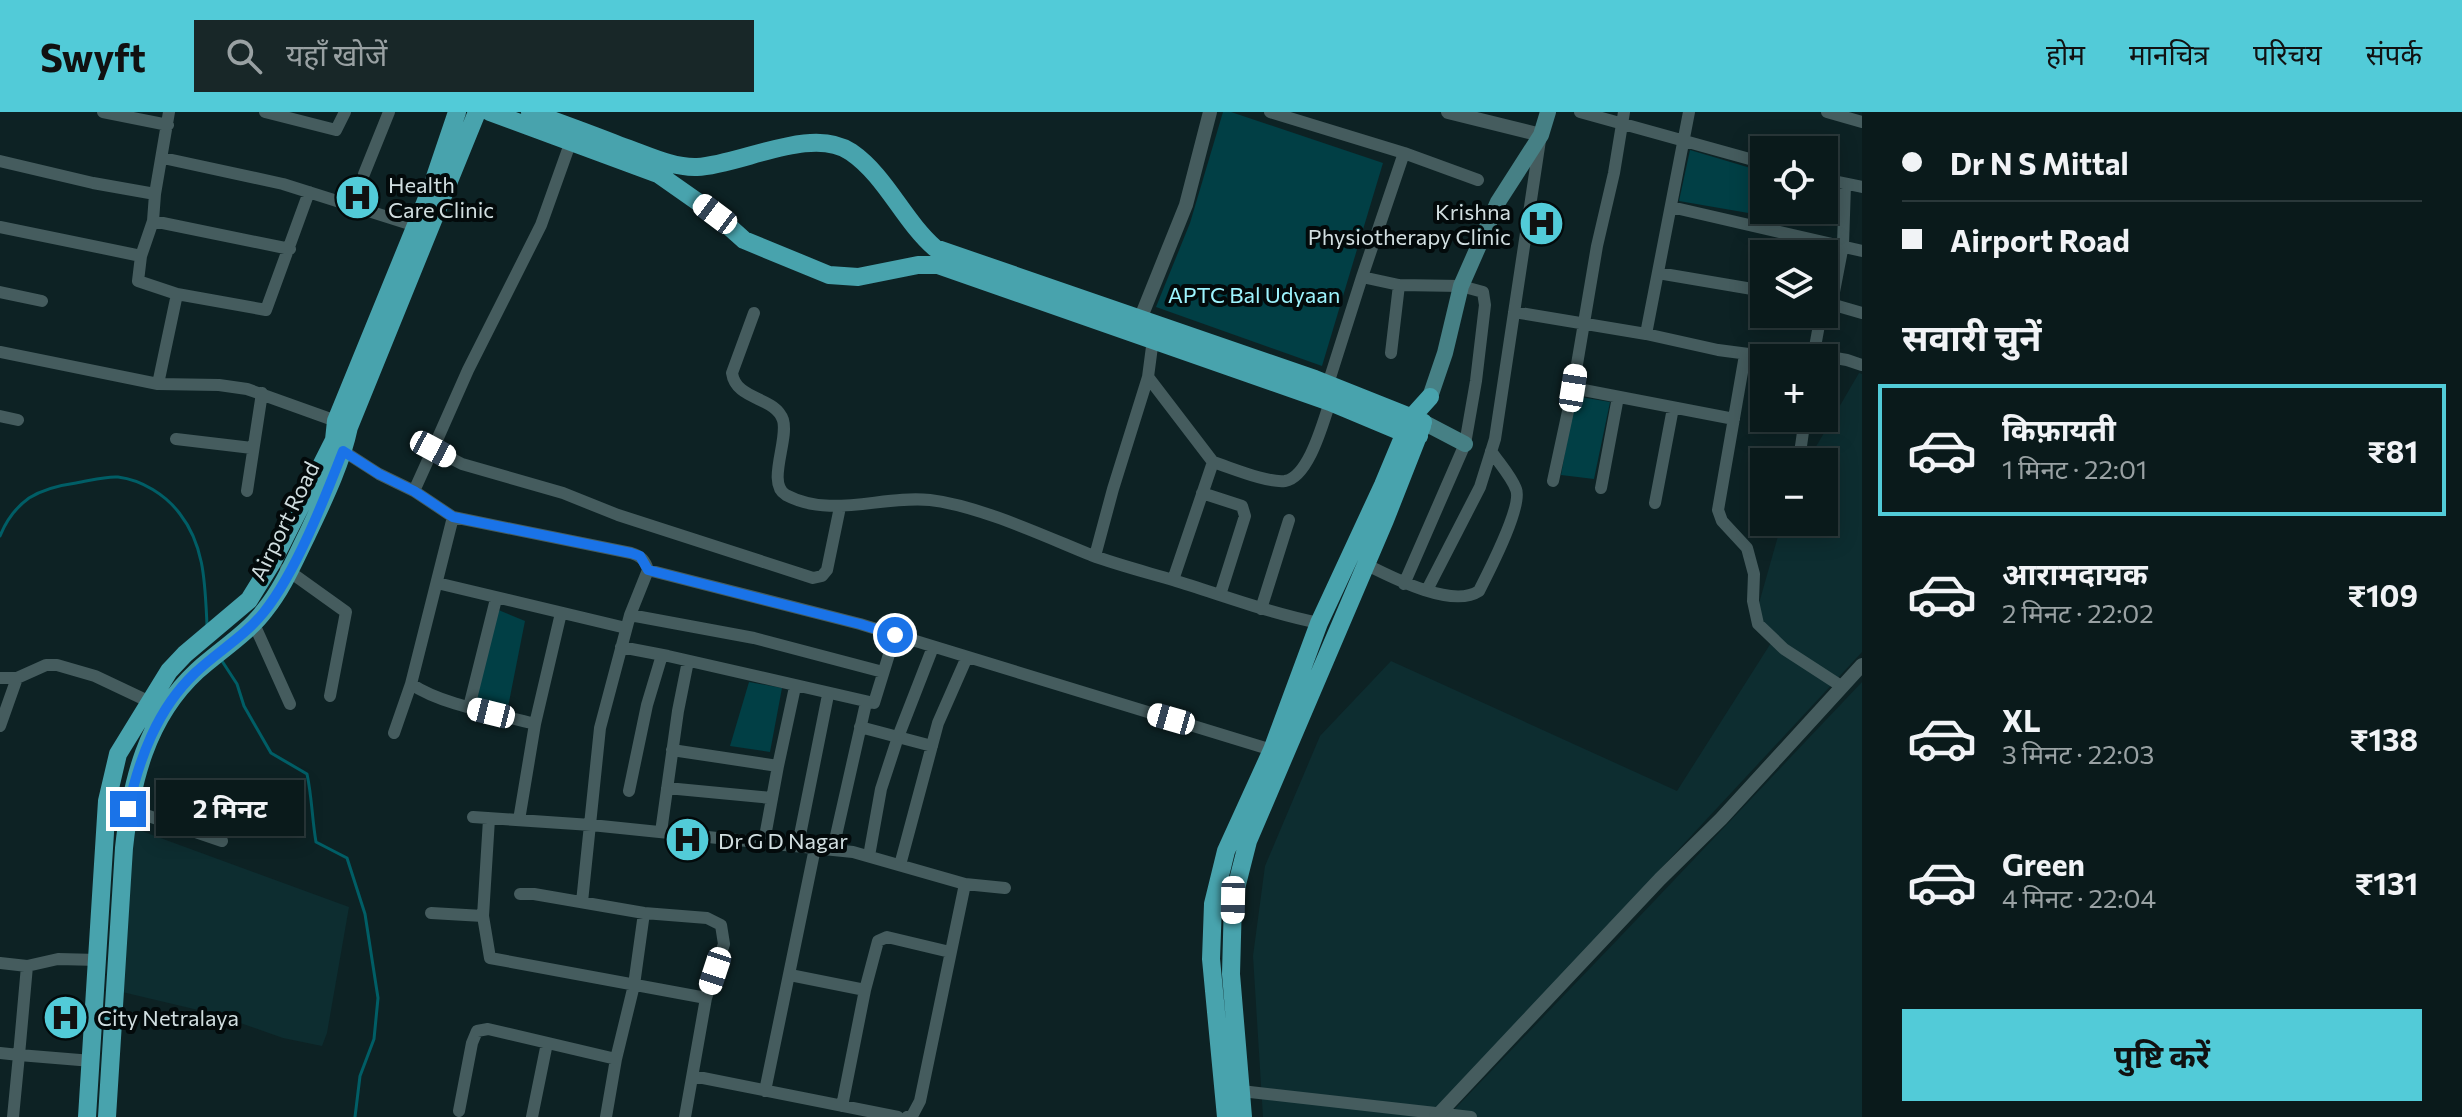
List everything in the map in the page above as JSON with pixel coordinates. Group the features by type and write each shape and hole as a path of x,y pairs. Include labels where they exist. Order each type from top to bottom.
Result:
{"main road":[{"name":"Airport Road","path":"107,1117 128,809 136,771 149,739 173,698 196,672 252,625 272,602 289,572 337,448 336,421 432,186 457,112"},
{"name":"Airport Road","path":"87,1117 107,801 118,754 169,671 244,606 349,427 477,112"},
{"path":"490,112 658,174 715,214 744,240 829,275 858,277 918,265 938,265 1329,393 1459,442"},
{"path":"530,112 658,159 692,167 718,166 801,143 828,143 850,151 879,179 918,233 935,248 1142,330"},
{"path":"1226,1117 1211,959 1213,904 1226,851 1272,750 1319,623 1383,485 1430,397 1445,353 1461,286 1498,202 1541,135 1548,112"},
{"path":"1243,1117 1231,974 1233,900 1248,841 1365,564 1415,427"}],"street":[{"path":"103,112 169,118 153,221 141,256 138,281 177,294 266,310 309,192"},
{"path":"265,112 336,130 345,112"},
{"path":"364,174 389,112"},
{"path":"1095,556 1148,377 1142,330 1186,205 1210,112"},
{"path":"1270,112 1404,153 1478,180"},
{"path":"1580,112 1623,118 1684,142 1750,159"},
{"path":"1646,334 1689,112"},
{"path":"1827,112 1862,122"},
{"path":"1427,590 1480,487 1495,439 1541,135 1458,113"},
{"path":"1553,481 1623,118"},
{"path":"414,491 468,370 541,225 571,141"},
{"path":"1148,377 1213,462 1274,480 1287,481 1296,476 1305,466 1362,277 1404,153"},
{"path":"163,158 283,184 416,226"},
{"path":"0,161 155,194"},
{"path":"1838,183 1862,187"},
{"path":"1838,271 1843,245 1845,185"},
{"path":"1671,207 1862,251"},
{"path":"153,221 290,249"},
{"path":"0,227 141,256"},
{"path":"1658,273 1750,289"},
{"path":"1362,277 1399,285 1461,286 1483,292 1485,305 1476,381 1459,442 1404,584"},
{"path":"1391,353 1399,285"},
{"path":"0,292 42,301"},
{"path":"158,384 177,294"},
{"path":"1838,306 1862,313"},
{"path":"1514,312 1583,322 1750,355"},
{"path":"754,313 732,373 743,392 778,410 782,417 785,433 777,478 781,492 840,507 917,499 936,501 1261,609 1319,623"},
{"path":"0,352 158,384 219,385 262,393 336,421"},
{"path":"1745,355 1718,510 1722,521 1747,548 1754,574 1753,601 1758,624 1784,649 1841,686"},
{"path":"1838,358 1862,365"},
{"path":"1573,388 1734,419"},
{"path":"247,491 262,393"},
{"path":"1601,488 1618,397"},
{"path":"1655,503 1673,408"},
{"path":"0,416 18,420"},
{"path":"1801,446 1803,432"},
{"path":"176,439 252,448"},
{"path":"337,448 414,491 453,517 631,553 640,556 648,570 860,624 1272,750"},
{"path":"433,449 462,464 563,493 618,515 813,578 822,576 827,570 840,507"},
{"path":"1365,564 1416,589 1464,597 1479,591 1514,513 1517,495 1516,488 1491,451"},
{"path":"1173,580 1213,462"},
{"path":"1202,493 1242,506 1245,510 1220,595"},
{"path":"394,733 411,684 453,517"},
{"path":"1261,609 1289,520"},
{"path":"273,561 346,612 330,696"},
{"path":"582,902 600,728 628,621 648,570"},
{"path":"437,583 561,613 754,638 883,672"},
{"path":"469,707 496,599"},
{"path":"519,820 535,724 561,613"},
{"path":"252,625 290,704"},
{"path":"621,647 874,703 895,635"},
{"path":"869,856 881,789 933,647"},
{"path":"629,791 647,705 662,655"},
{"path":"900,865 938,723 967,657"},
{"path":"661,832 688,661"},
{"path":"0,678 17,678 46,665 57,665 95,676 150,702"},
{"path":"1437,1115 1660,879 1721,819 1862,665"},
{"path":"0,726 17,678"},
{"path":"411,684 469,707 535,724"},
{"path":"764,842 795,687"},
{"path":"798,845 828,695"},
{"path":"833,849 866,703"},
{"path":"860,727 932,746"},
{"path":"672,750 778,766"},
{"path":"667,788 771,798"},
{"path":"128,809 222,841"},
{"path":"473,817 591,825 833,849 869,856 965,884 1005,888"},
{"path":"489,819 483,916 490,958 706,998"},
{"path":"765,1091 815,848"},
{"path":"907,1117 912,1116 920,1101 965,884"},
{"path":"520,894 644,913 707,918 721,925 724,944 706,998 685,1117"},
{"path":"431,913 483,916"},
{"path":"606,1117 634,985 644,913"},
{"path":"842,1106 876,946 882,938 950,952"},
{"path":"0,963 27,966 58,959 98,960"},
{"path":"13,1117 27,966"},
{"path":"790,975 865,990"},
{"path":"459,1111 477,1031 488,1029 616,1059"},
{"path":"532,1117 547,1043"},
{"path":"0,1053 92,1061"},
{"path":"693,1076 842,1106 859,1114 898,1117"},
{"path":"1241,1091 1471,1117"}],"shaded area":[{"path":"1859,373 1862,374 1862,652 1430,1117 1263,1117 1253,956 1265,866 1320,736 1391,661 1677,791 1776,635 1754,621 1778,536 1838,536 1838,448 1815,448 1825,432 1838,432 1838,409"},
{"path":"1862,682 1862,1117 1447,1117 1620,937"},
{"path":"136,829 349,907 327,1033 322,1046 283,1038 215,1014 118,991 126,857"}],"green space":[{"name":"APTC Bal Udyaan","path":"1223,112 1231,112 1383,163 1322,366 1156,307 1190,223"},
{"path":"1690,150 1750,168 1750,213 1679,201"},
{"path":"1575,396 1610,402 1594,479 1561,475"},
{"path":"496,609 525,621 508,707 477,699"},
{"path":"749,682 782,688 770,752 730,746"}],"waterway":[{"path":"0,536 19,506 46,490 113,477 144,485 174,507 194,539 202,566 207,625"},
{"path":"222,661 237,684 244,706 271,753 307,774 316,842 347,858 365,914 378,998 374,1039 360,1076 355,1117"}],"place":[{"name":"Health Care Clinic","path":"357,197"},
{"name":"Krishna Physiotherapy Clinic","path":"1542,224"},
{"name":"Dr G D Nagar","path":"687,840"},
{"name":"City Netralaya","path":"66,1017"}],"route":[{"path":"128,809 136,771 163,713 196,672 254,624 272,602 313,521 343,451 453,517 631,553 640,556 648,570 895,635"}]}
